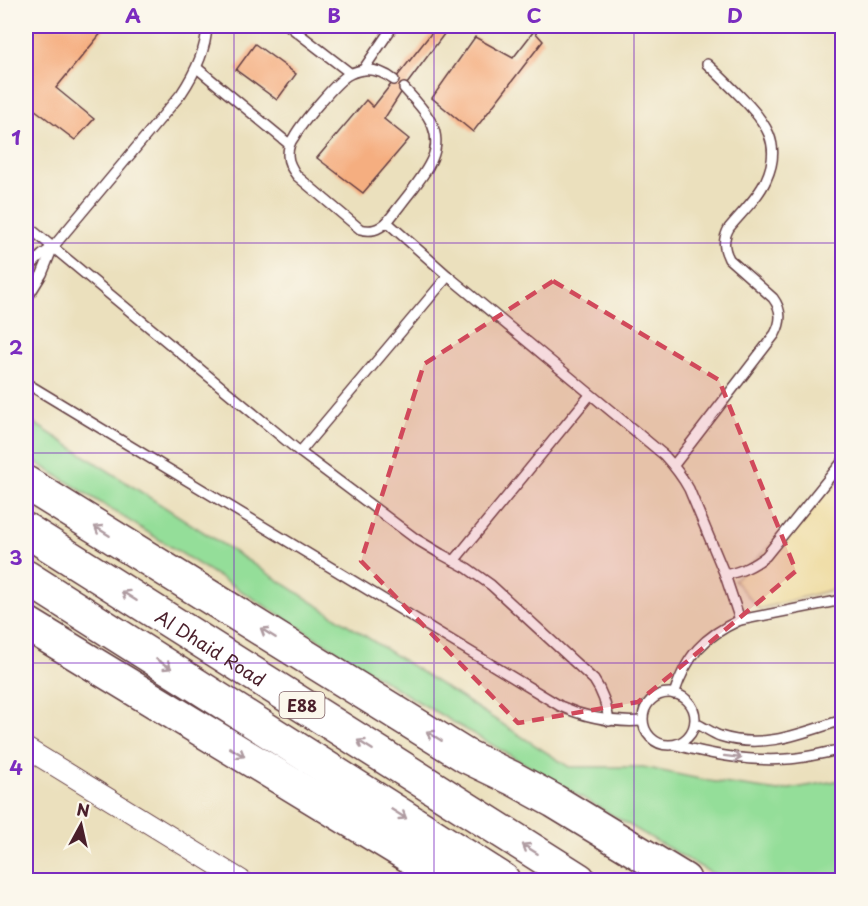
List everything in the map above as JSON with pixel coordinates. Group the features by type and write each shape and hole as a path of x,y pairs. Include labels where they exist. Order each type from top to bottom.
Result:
{"highway":[{"path":"26,483 466,756 562,823 657,880"},
{"name":"Al Dhaid Road","path":"26,530 579,880"},
{"name":"E88","path":"26,577 503,880"},
{"path":"26,623 448,880"},
{"path":"466,756 554,801 684,880"},
{"path":"370,831 386,847 429,880"}],"street":[{"path":"26,640 150,715 178,725 195,727"},
{"path":"26,748 241,880"}],"lane":[{"path":"26,300 42,274 53,248 181,94 197,68 207,26"},
{"path":"289,26 350,74"},
{"path":"363,70 393,26"},
{"path":"674,465 775,333 781,320 778,304 729,258 724,243 729,228 765,182 771,169 773,154 771,139 758,113 707,64"},
{"path":"197,68 290,144"},
{"path":"394,80 374,70 363,70 350,74 334,87 298,130 290,144 288,156 290,166 297,176 354,225 367,231 375,231 387,222 433,159 436,144 434,130 428,117 404,88"},
{"path":"387,222 674,465 689,489 725,575 740,620"},
{"path":"26,225 300,452 416,539 474,572 491,585 594,680 605,700 609,721"},
{"path":"26,270 53,248"},
{"path":"300,452 448,276"},
{"path":"26,383 545,698 575,713 609,721 642,721"},
{"path":"454,561 590,395"},
{"path":"725,575 754,565 766,556 843,462"},
{"path":"674,694 687,662 710,637 724,627 740,620 843,600"},
{"path":"676,745 692,732 695,713 691,704 684,697 665,693 649,702 644,710 642,721 650,738 667,746 676,745 722,756 760,760 788,759 843,749"},
{"path":"695,723 718,735 755,742 791,737 843,720"}],"highlighted area":[{"path":"553,281 719,380 796,571 638,702 518,723 361,561 424,364"}],"green space":[{"path":"26,418 569,767 643,767 709,781 778,791 842,780 842,880 723,880 412,698 26,456"}],"sand":[{"path":"842,477 842,587 759,609 734,580"}],"building":[{"path":"26,26 107,26 56,88 94,119 75,140 26,103"},
{"path":"437,26 450,26 384,119 409,139 363,193 317,158 366,100 373,107"},
{"path":"534,31 543,41 473,132 432,98 475,37 513,58"},
{"path":"255,44 296,74 277,100 236,70"}]}
